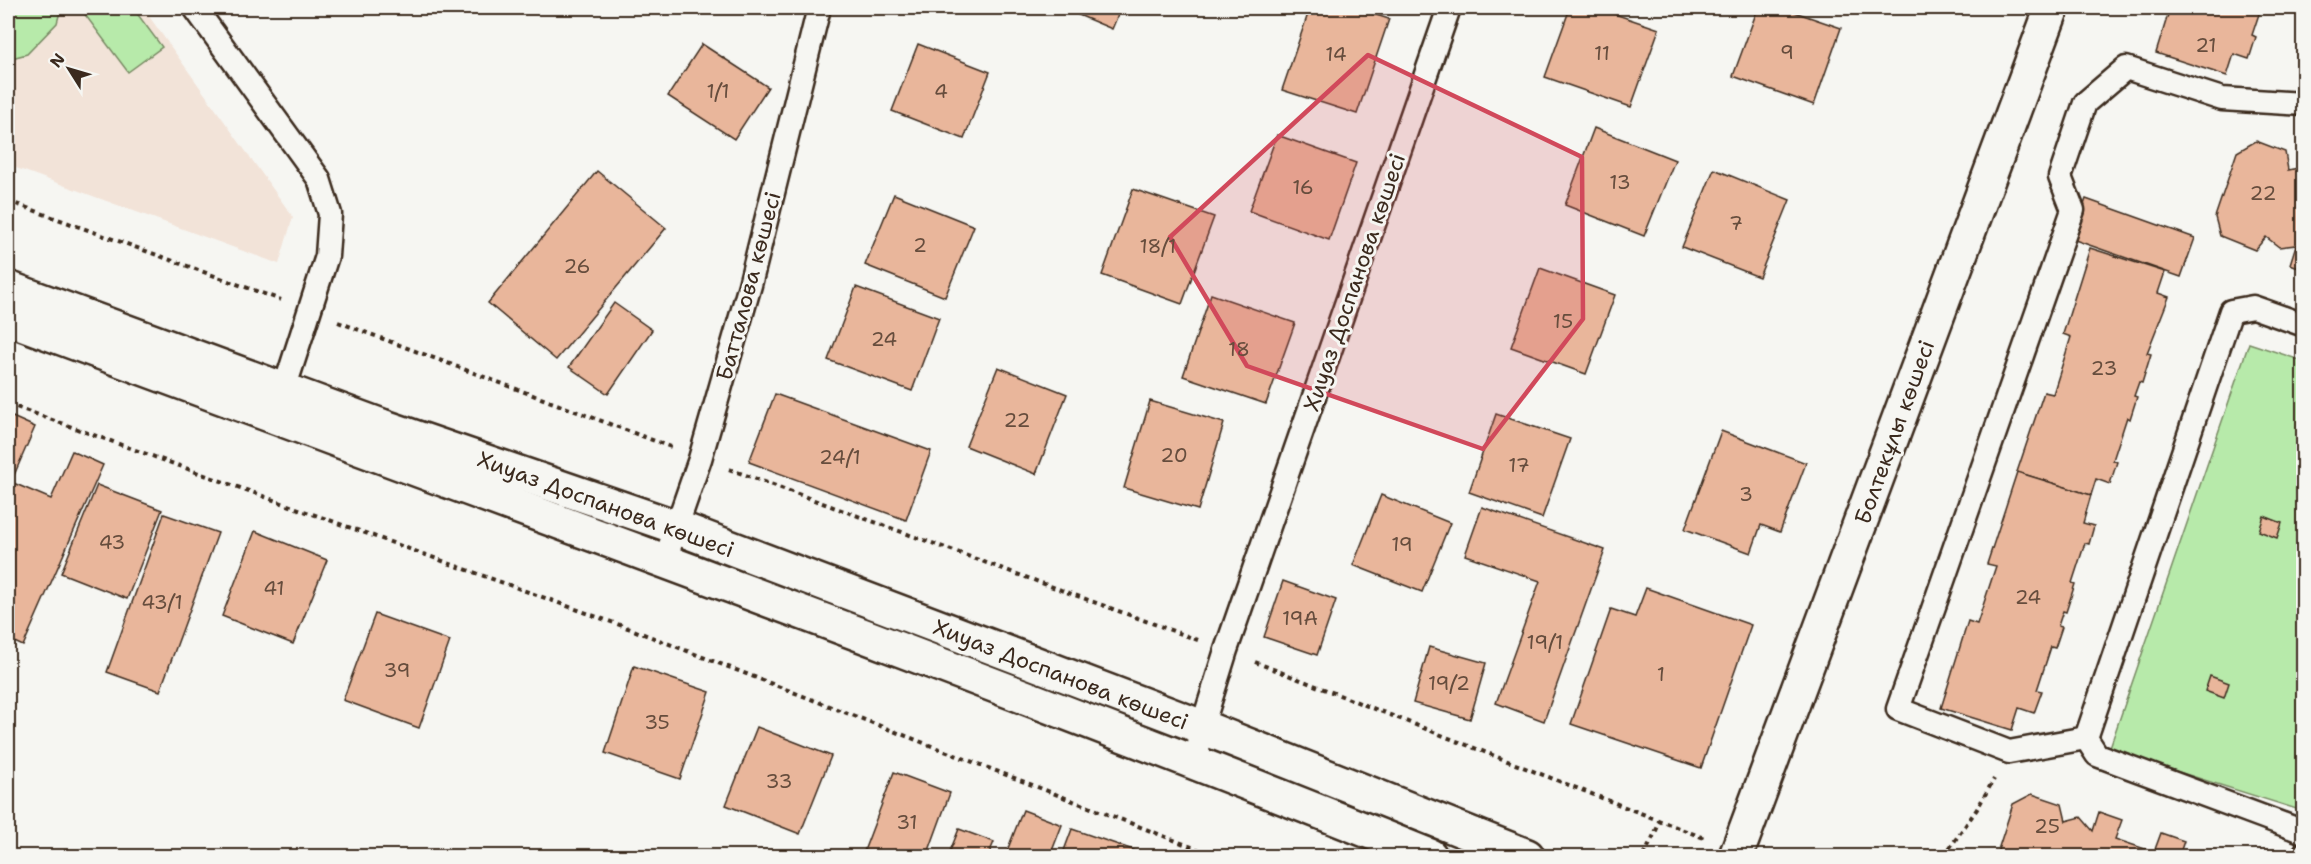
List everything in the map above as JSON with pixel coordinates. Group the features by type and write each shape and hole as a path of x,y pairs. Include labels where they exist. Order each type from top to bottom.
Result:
{"street":[{"name":"Болтекұлы көшесі","path":"1737,854 2052,8"},
{"name":"Хиуаз Доспанова көшесі","path":"8,288 280,403 665,560 1196,762 1430,856"},
{"name":"Хиуаз Доспанова көшесі","path":"8,318 675,527 1202,727 1527,856"}],"lane":[{"path":"195,8 320,179 330,214 327,256 280,403"},
{"name":"Батталова көшесі","path":"665,560 700,459 750,285 819,8"},
{"name":"Хиуаз Доспанова көшесі","path":"1196,762 1202,727 1226,650 1449,8"},
{"path":"2086,738 2009,752 1898,709 2073,210 2060,177 2085,103 2126,68 2222,99 2304,104"},
{"path":"2086,738 2231,311 2253,307 2304,325"},
{"path":"2086,738 2097,755 2304,832"}],"path":[{"path":"8,201 309,311 700,459 1226,650 1737,854"},
{"path":"8,404 628,628 1215,856"},
{"path":"1944,856 1977,809 2009,752"},
{"path":"1644,856 1660,822"}],"highlighted area":[{"path":"1368,55 1582,157 1583,319 1483,449 1247,366 1170,237"}],"shaded area":[{"path":"8,8 143,8 293,217 279,264 8,165"}],"green space":[{"path":"8,8 61,8 57,23 27,54 8,59"},
{"path":"80,8 133,8 162,47 128,72"},
{"path":"2249,343 2303,361 2303,811 2109,750"}],"building":[{"path":"1062,8 1121,8 1112,29"},
{"path":"1310,8 1354,8 1389,19 1357,114 1282,90"},
{"path":"1570,8 1597,8 1659,29 1631,107 1545,77"},
{"path":"1758,8 1783,8 1841,28 1814,105 1733,76"},
{"path":"2170,8 2261,8 2252,35 2256,37 2249,59 2234,54 2227,76 2156,53"},
{"path":"702,44 768,87 734,139 668,96"},
{"path":"918,44 990,72 964,139 892,111"},
{"path":"1594,128 1675,160 1644,236 1565,205"},
{"path":"1277,135 1356,163 1329,240 1249,211"},
{"path":"2256,141 2285,152 2288,170 2304,167 2304,269 2290,264 2296,245 2279,247 2266,237 2255,250 2220,236 2215,217 2237,152"},
{"path":"1714,169 1790,200 1759,277 1682,247"},
{"path":"597,171 666,228 556,360 488,303"},
{"path":"1133,189 1214,217 1182,304 1102,275"},
{"path":"894,194 974,226 945,297 865,265"},
{"path":"2086,199 2195,238 2181,277 2072,239"},
{"path":"2090,248 2165,272 2158,293 2169,297 2147,353 2151,354 2142,383 2139,382 2134,396 2137,397 2130,419 2127,417 2113,460 2117,462 2110,484 2096,479 2091,495 2017,472 2044,392 2053,394 2071,337 2063,334"},
{"path":"1540,268 1615,295 1586,374 1511,347"},
{"path":"856,287 939,318 912,391 828,360"},
{"path":"1211,294 1295,323 1266,404 1183,376"},
{"path":"614,303 652,330 608,394 569,367"},
{"path":"998,367 1067,394 1036,474 966,446"},
{"path":"775,394 931,451 906,520 749,462"},
{"path":"1150,401 1224,423 1198,510 1124,488"},
{"path":"1496,414 1570,439 1542,518 1469,492"},
{"path":"8,415 35,427 11,482 51,499 72,451 103,465 23,646 8,639"},
{"path":"1721,431 1806,463 1780,532 1761,525 1751,553 1685,529"},
{"path":"2017,472 2091,495 2083,523 2094,526 2089,544 2085,543 2072,583 2075,584 2066,612 2063,611 2058,626 2062,627 2055,648 2051,647 2037,690 2042,691 2034,713 2019,708 2012,730 1941,708 1968,621 1977,624 1996,566 1987,564"},
{"path":"97,485 162,510 127,599 61,573"},
{"path":"1381,495 1450,523 1422,592 1353,565"},
{"path":"1482,507 1605,550 1544,721 1496,703 1540,581 1465,555"},
{"path":"164,514 218,533 160,691 107,672"},
{"path":"2264,516 2282,523 2277,538 2259,531"},
{"path":"255,531 327,560 293,644 222,616"},
{"path":"1283,581 1336,600 1317,655 1264,637"},
{"path":"1646,588 1751,625 1701,768 1571,724 1611,609 1635,617"},
{"path":"375,614 450,641 419,728 343,700"},
{"path":"1429,647 1486,663 1470,719 1413,703"},
{"path":"634,666 710,692 680,779 605,753"},
{"path":"2210,676 2229,683 2224,698 2205,691"},
{"path":"757,727 831,756 800,834 726,805"},
{"path":"894,772 950,793 927,856 879,856 864,851"},
{"path":"2032,794 2062,804 2066,821 2081,817 2093,831 2099,812 2122,820 2115,839 2154,852 2161,833 2184,841 2179,856 1996,856 2013,804"},
{"path":"1023,810 1062,825 1050,856 1005,856"},
{"path":"959,829 994,842 988,856 948,856"},
{"path":"1072,829 1142,853 1141,856 1062,856"},
{"path":"2211,850 2229,856 2209,856"}]}
